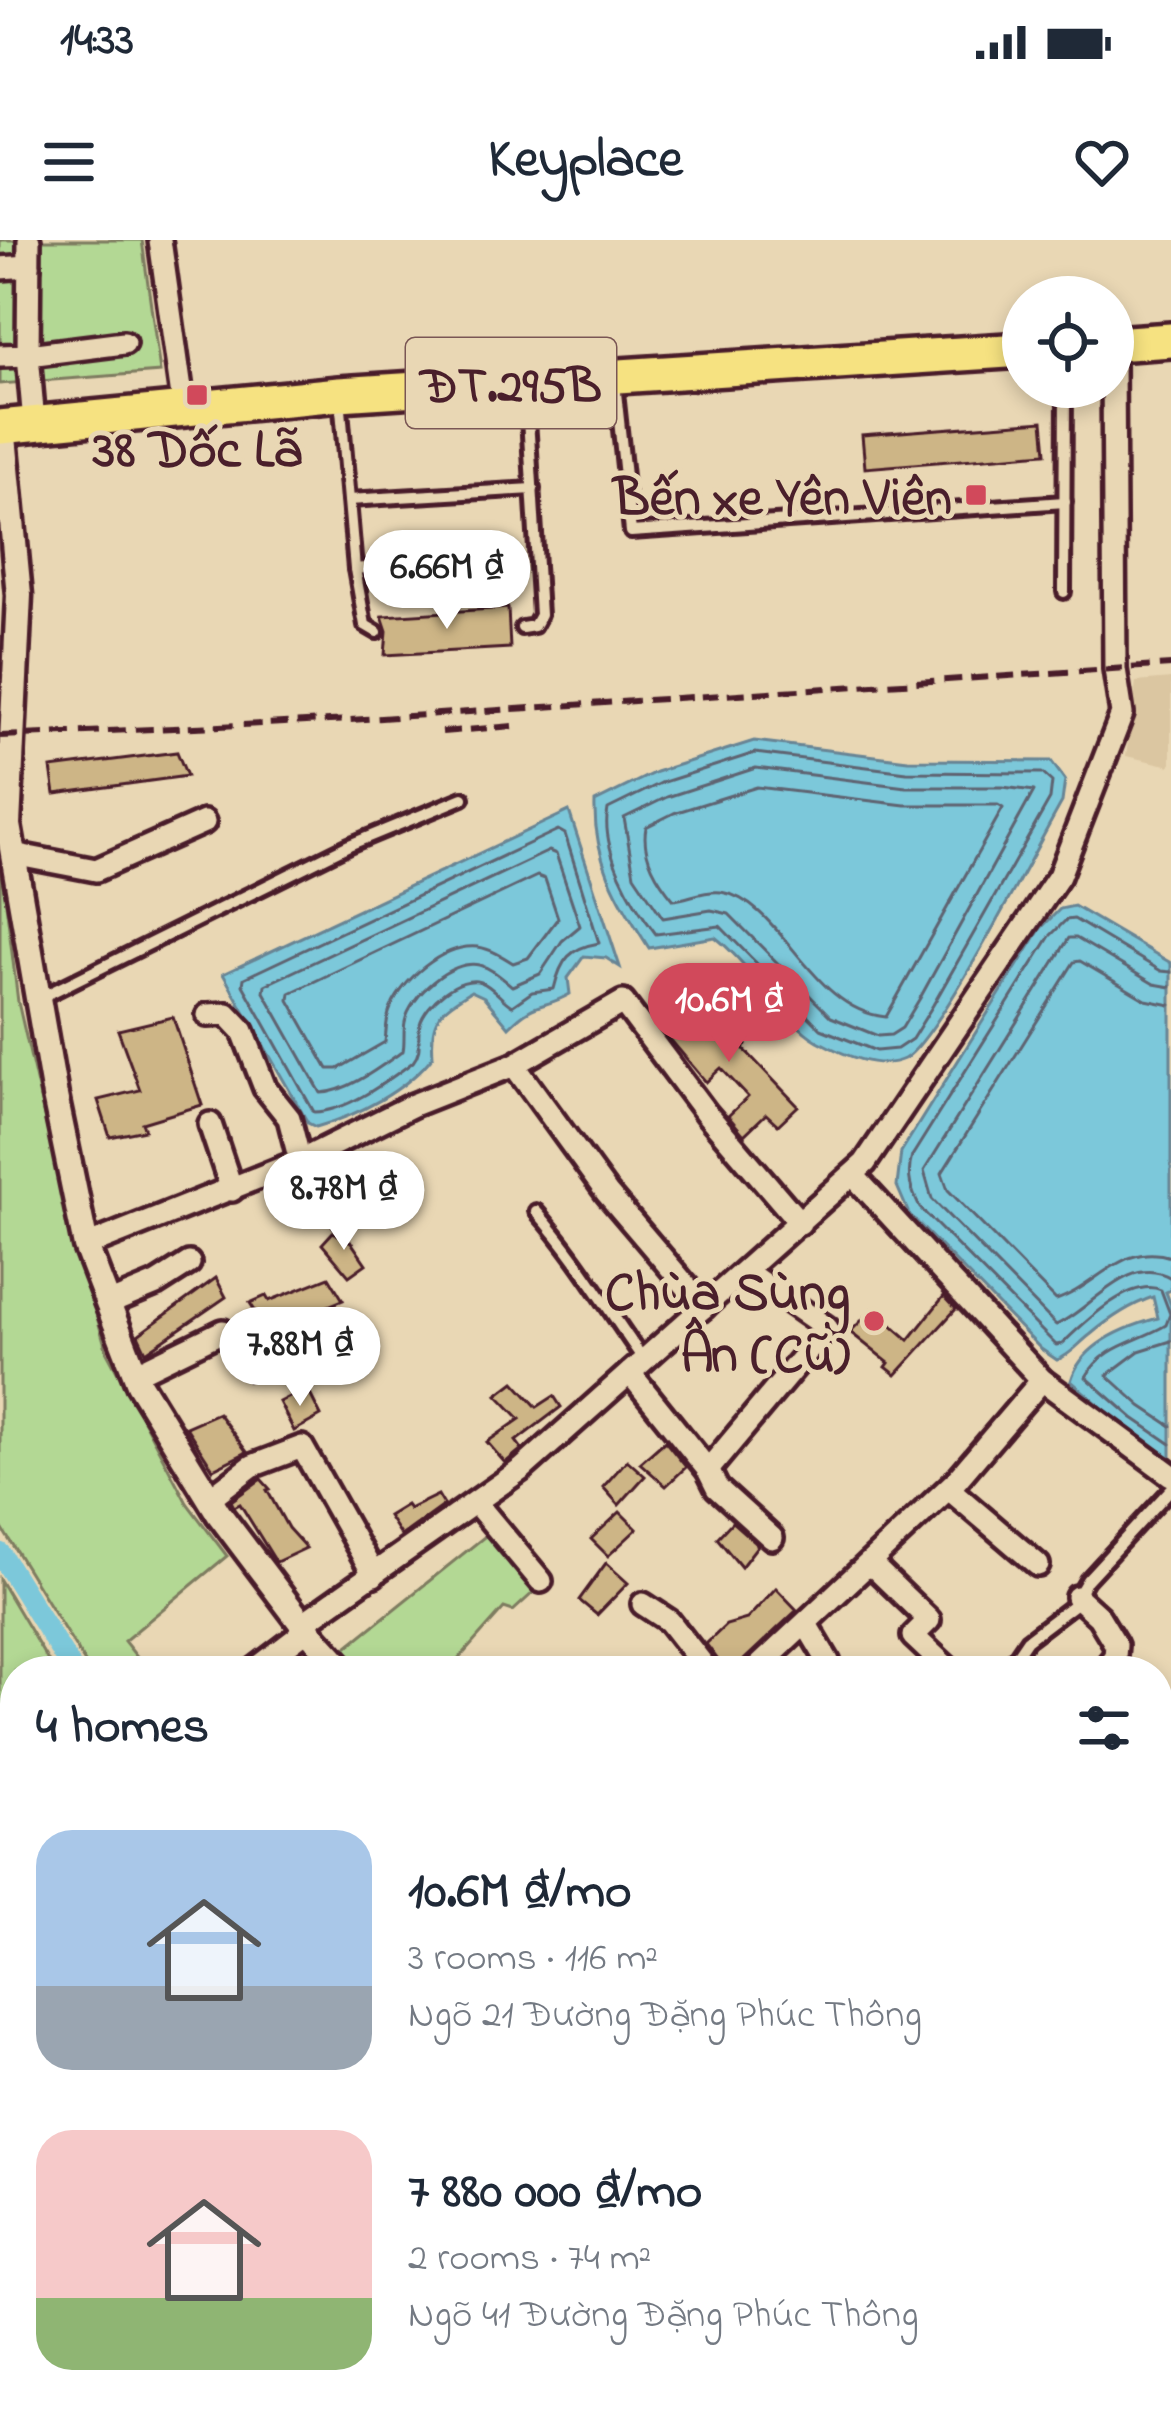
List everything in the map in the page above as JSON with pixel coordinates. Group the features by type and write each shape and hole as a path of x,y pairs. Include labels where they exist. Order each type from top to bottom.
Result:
{"main road":[{"path":"1134,343 1171,340"},
{"name":"ĐT.295B","path":"12,425 339,394 1002,351"}],"street":[{"path":"29,240 28,355 12,425 19,595 8,825 86,1246 135,1374 210,1498 302,1624 331,1656"},
{"path":"160,240 184,411"},
{"path":"0,268 29,266"},
{"path":"0,356 124,343"},
{"path":"273,1656 299,1636 302,1624 522,1469 865,1163 1058,876 1112,746 1122,714 1115,669 1113,408"},
{"path":"13,854 96,870 203,822"},
{"path":"86,1246 232,1190 413,1105 514,1065 623,1002 706,1113 800,1223"},
{"path":"208,1016 226,1014 243,1031 265,1088 293,1126 304,1159"},
{"path":"514,1065 607,1193 704,1307"},
{"path":"210,1124 232,1190"},
{"path":"853,1175 1042,1381 1171,1474"},
{"path":"108,1304 156,1284 189,1263"},
{"path":"708,1470 827,1328 745,1271"},
{"path":"135,1374 223,1331"},
{"path":"637,1367 717,1488 772,1538"},
{"path":"771,1656 949,1489 1042,1381"},
{"path":"210,1498 252,1466 302,1447 374,1575"},
{"path":"949,1489 1038,1565"},
{"path":"476,1503 541,1581"},
{"path":"871,1564 928,1620 913,1636 934,1656"},
{"path":"1077,1597 1099,1617 1116,1645 1115,1656"},
{"path":"643,1604 669,1621 696,1656"},
{"path":"806,1624 826,1656"}],"lane":[{"path":"614,376 631,532 1065,502"},
{"path":"522,628 534,626 540,614 526,382"},
{"path":"339,394 355,569 365,625 377,632"},
{"path":"1064,592 1065,408"},
{"path":"349,500 533,489"},
{"path":"355,569 467,558"},
{"path":"37,999 349,845 463,798"},
{"path":"304,1159 340,1222"},
{"path":"536,1211 577,1259 637,1367"},
{"path":"1016,1656 1027,1640 1058,1620 1087,1580 1171,1489"}],"shaded area":[{"path":"1171,679 1171,766 1126,756 1136,682"}],"green space":[{"path":"0,240 142,240 160,372 0,384"},
{"path":"0,854 18,1002 63,1199 107,1352 187,1503 227,1556 124,1641 136,1656 81,1656 0,1525"},
{"path":"489,1533 537,1589 513,1611 504,1608 461,1656 348,1656 343,1650"},
{"path":"0,1580 45,1656 0,1656"}],"water":[{"path":"754,741 908,760 1051,761 1065,780 1062,802 986,941 939,1019 904,1059 872,1062 818,1041 793,1021 715,937 649,948 610,879 598,843 595,802 656,772"},
{"path":"569,811 620,967 606,958 584,956 568,978 570,994 533,1008 509,1027 484,997 471,991 439,1016 433,1056 410,1080 348,1116 316,1127 308,1123 223,974"},
{"path":"1074,906 1171,963 1171,1290 1166,1292 1171,1305 1171,1458 1126,1428 1071,1381 1094,1347 1158,1318 1153,1297 1112,1318 1057,1360 909,1214 897,1186 901,1152 1041,928 1060,909"}],"building":[{"path":"1043,421 1046,453 865,468 862,435"},
{"path":"508,608 510,648 385,655 387,631 382,616"},
{"path":"177,752 187,776 55,794 51,768"},
{"path":"702,997 798,1106 778,1125 766,1114 744,1135 728,1116 748,1097 721,1068 706,1082 664,1032"},
{"path":"173,1017 202,1105 142,1123 145,1130 110,1137 98,1100 140,1090 118,1030"},
{"path":"333,1232 351,1242 366,1264 349,1276 322,1244"},
{"path":"329,1277 343,1300 268,1331 250,1303 266,1296 269,1301"},
{"path":"216,1278 226,1297 146,1352 138,1335"},
{"name":"Chùa Sùng Ân (Cũ)","path":"944,1296 956,1309 896,1375 886,1367 889,1363 850,1332 873,1309 909,1340"},
{"path":"275,1348 283,1366 248,1381 238,1363"},
{"path":"514,1382 537,1407 554,1396 561,1407 516,1441 522,1449 505,1463 487,1442 520,1419 497,1395"},
{"path":"307,1388 321,1416 294,1431 279,1402"},
{"path":"218,1413 247,1452 213,1469 186,1427"},
{"path":"665,1441 686,1467 666,1486 640,1463"},
{"path":"627,1460 645,1476 619,1505 603,1487"},
{"path":"261,1479 288,1528 306,1548 276,1562 240,1504 234,1507 231,1501"},
{"path":"438,1495 444,1505 401,1536 388,1516"},
{"path":"620,1512 637,1529 608,1556 591,1539"},
{"path":"732,1522 758,1545 741,1567 717,1538"},
{"path":"606,1563 628,1583 597,1615 579,1600"},
{"path":"776,1588 797,1610 748,1656 715,1656 706,1644 726,1625 747,1619"}],"waterway":[{"path":"0,1553 64,1656"}],"railway":[{"path":"0,736 350,720 1171,665"},
{"path":"442,732 513,726"}],"place":[{"name":"38 Dốc Lã","path":"197,395"},
{"name":"Bến xe Yên Viên","path":"976,495"},
{"name":"Chùa Sùng Ân (Cũ)","path":"874,1321"}]}
